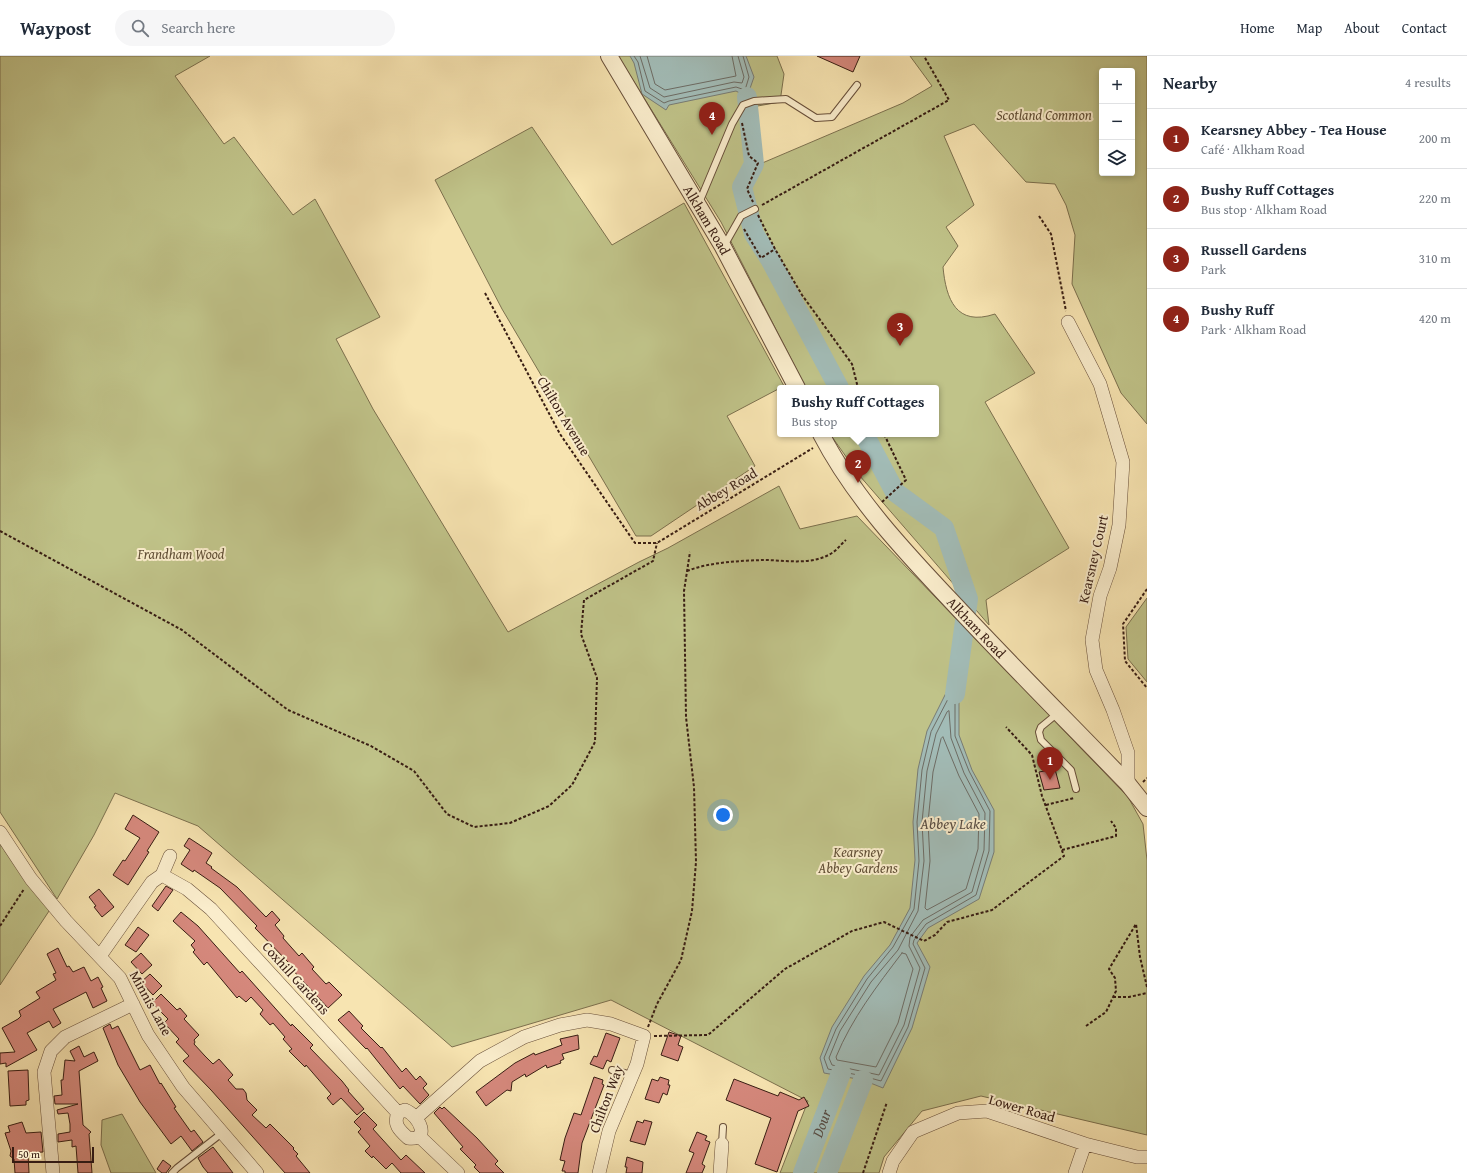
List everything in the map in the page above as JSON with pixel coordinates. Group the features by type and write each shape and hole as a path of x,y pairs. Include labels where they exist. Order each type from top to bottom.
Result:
{"street":[{"name":"Alkham Road","path":"610,56 698,204 727,240 796,385"},
{"name":"Kearsney Court","path":"1068,322 1100,384 1123,462 1120,525 1110,568 1100,596 1092,640 1096,670 1113,710 1128,753 1128,784"},
{"name":"Alkham Road","path":"823,438 848,479 939,588 1128,784 1147,808"},
{"name":"Minnis Lane","path":"0,832 31,879 66,921 120,978 148,1035 183,1087 257,1173"},
{"path":"100,956 152,882 162,875 170,856"},
{"name":"Coxhill Gardens","path":"162,875 187,889 211,909 398,1113"},
{"path":"53,1173 44,1072 51,1051 65,1037 133,1004"},
{"path":"417,1117 480,1061 524,1037 560,1025 587,1020 612,1024 644,1036"},
{"name":"Chilton Way","path":"599,1173 609,1131 632,1075 644,1036"},
{"path":"405,1110 417,1117 422,1130 419,1136 408,1138 402,1133 396,1124 395,1119 398,1113 405,1110"},
{"name":"Lower Road","path":"889,1173 893,1161 913,1132 958,1113 987,1111 1085,1144 1137,1157 1147,1157"},
{"path":"419,1136 458,1173"},
{"path":"720,1173 722,1144"},
{"path":"1075,1173 1085,1144"}],"lane":[{"path":"698,204 741,107 754,101 786,99 816,118 832,117 857,85"},
{"path":"727,240 741,216 755,209"},
{"path":"1059,712 1041,727 1039,732 1041,740 1071,770 1076,789"},
{"path":"612,1070 632,1075"},
{"path":"722,1144 723,1127"},
{"path":"172,1173 222,1133"}],"path":[{"path":"755,209 949,100 924,56"},
{"path":"741,107 749,156 758,163 747,189 755,209 775,249 802,295 852,364 857,385"},
{"path":"1039,216 1051,234 1068,322"},
{"path":"727,240 744,229 761,258 775,249"},
{"name":"Chilton Avenue","path":"485,294 560,434 635,543 657,543"},
{"path":"882,501 906,480 885,437"},
{"name":"Abbey Road","path":"657,543 823,438"},
{"path":"0,531 182,630 288,710 371,746 414,771 448,814 474,827 510,823 550,806 572,785 595,742 597,678 580,634 584,600 653,561 657,543"},
{"path":"687,571 703,565 763,560 797,562 816,559 832,553 846,540"},
{"path":"690,552 684,591 686,717 694,787 696,862 692,911 681,960 657,1004 644,1036 708,1035 785,969 852,931 884,922 924,941 935,935 947,922 992,910 1064,856 1042,796 1032,755 1006,728"},
{"path":"1147,589 1123,624 1125,661 1147,688"},
{"path":"1046,805 1075,797 1076,789"},
{"path":"1062,850 1116,836 1116,828 1111,821"},
{"path":"0,926 31,879"},
{"path":"1086,1026 1106,1012 1116,991 1115,978 1109,970 1136,924 1140,957 1147,987"},
{"path":"1112,997 1129,997 1147,993"},
{"path":"863,1173 887,1102"}],"green space":[{"path":"0,56 210,56 175,76 224,144 234,137 293,215 315,199 380,317 336,339 373,409 508,632 668,548 779,486 800,529 857,516 1128,797 1143,824 1147,860 1147,1135 981,1096 922,1111 884,1157 879,1173 780,1173 808,1101 611,1000 452,1047 198,826 115,793 94,835 57,899 0,812"},
{"name":"Scotland Common","path":"618,56 777,56 784,74 780,102 752,107 760,164 903,103 932,86 910,56 1147,56 1147,424 1121,393 1072,284 1075,235 1066,205 1055,184 1026,182 974,124 944,136 974,205 946,227 958,246 943,267 947,290 950,299 962,313 971,317 982,317 995,314 1035,373 985,402 1069,548 986,600 989,625 859,475 832,437 939,437 939,385 804,385 721,222"},
{"path":"532,127 612,245 684,203 783,385 777,385 777,390 727,416 755,466 651,536 636,536 502,309 435,180"},
{"path":"1147,598 1147,682 1128,659 1126,627"},
{"path":"0,832 53,905 0,985"},
{"path":"122,1114 156,1173 111,1173 101,1145 102,1120"}],"water":[{"path":"630,56 746,56 754,77 747,97 736,91 669,105 666,110 642,94 634,63"},
{"name":"Abbey Lake","path":"947,691 959,696 959,735 972,770 994,810 994,852 979,899 928,928 917,943 930,967 912,1028 883,1088 863,1080 824,1073 820,1058 832,1027 864,976 890,945 910,908 915,860 913,822 918,769 927,731"}],"building":[{"path":"817,56 860,56 853,72"},
{"path":"1055,769 1060,788 1044,790 1039,772"},
{"path":"133,815 159,832 147,851 149,852 128,885 113,875 123,860 125,861 140,838 125,829"},
{"path":"189,838 212,853 206,863 237,887 266,917 272,911 280,920 275,925 284,936 283,938 299,956 302,953 314,967 312,969 326,984 329,982 342,995 328,1008 288,965 290,964 255,928 257,926 220,888 194,870 193,872 181,864 190,850 184,846"},
{"path":"166,886 173,890 158,911 152,906"},
{"path":"99,889 114,907 102,917 94,907 96,906 89,897"},
{"path":"181,912 198,926 240,973 242,971 291,1026 292,1024 313,1045 310,1048 342,1081 349,1090 348,1091 364,1109 357,1115 341,1098 333,1105 327,1098 331,1094 306,1065 305,1067 289,1051 292,1049 283,1039 285,1037 273,1023 270,1025 260,1014 263,1010 251,997 246,1002 239,996 237,998 207,962 204,965 193,952 195,950 191,945 195,941 173,921"},
{"path":"138,927 149,935 136,952 125,945"},
{"path":"58,948 67,967 69,966 73,972 84,967 91,981 98,977 107,1001 93,1008 86,992 53,1009 61,1023 53,1028 49,1021 27,1033 37,1050 6,1067 6,1063 0,1064 0,1053 15,1052 2,1028 18,1019 21,1016 19,1011 40,998 36,992 56,980 53,974 56,973 47,954"},
{"path":"141,953 152,965 142,974 131,962"},
{"path":"150,974 162,986 153,995 141,982"},
{"path":"161,994 177,1010 180,1008 187,1016 184,1019 199,1035 194,1040 194,1044 213,1064 219,1059 233,1075 228,1080 236,1089 243,1089 246,1093 247,1100 257,1110 252,1115 266,1128 270,1124 294,1148 293,1149 298,1154 296,1156 310,1173 285,1173 183,1061 189,1056 176,1042 179,1039 164,1023 168,1019 152,1003"},
{"path":"349,1011 363,1026 361,1028 381,1048 382,1047 402,1072 406,1068 416,1080 420,1076 427,1084 423,1088 429,1095 420,1104 403,1086 400,1089 367,1048 366,1049 338,1020"},
{"path":"110,1024 112,1029 118,1026 140,1070 150,1065 160,1084 161,1083 176,1107 174,1108 191,1132 194,1130 203,1142 192,1151 181,1136 171,1144 140,1102 118,1065 103,1028"},
{"path":"669,1032 681,1036 678,1045 683,1047 678,1061 661,1055"},
{"path":"606,1033 620,1038 611,1062 607,1060 603,1069 590,1064 594,1056 597,1057"},
{"path":"578,1035 579,1049 562,1054 564,1059 560,1061 561,1063 547,1068 546,1065 526,1077 525,1074 512,1082 511,1091 507,1090 486,1106 476,1092 515,1063 534,1053 535,1055 562,1045 560,1039"},
{"path":"79,1046 84,1057 94,1052 98,1061 79,1071 83,1125 91,1132 89,1134 92,1173 78,1173 76,1146 72,1147 72,1140 58,1142 58,1134 70,1132 70,1124 68,1113 58,1114 57,1110 78,1104 55,1104 54,1096 62,1095 61,1080 63,1080 65,1060 75,1061 70,1051"},
{"path":"28,1070 29,1100 26,1101 26,1105 10,1106 8,1071"},
{"path":"594,1077 603,1080 602,1084 604,1085 582,1143 578,1173 565,1173 565,1171 562,1171 565,1161 560,1160 565,1138 574,1113 581,1115"},
{"path":"660,1077 669,1080 668,1085 670,1085 667,1095 663,1093 659,1103 645,1099 652,1079 658,1081"},
{"path":"734,1079 778,1096 780,1092 799,1100 804,1097 809,1106 798,1111 777,1172 755,1164 771,1118 726,1100"},
{"path":"440,1107 442,1109 444,1107 477,1138 498,1161 495,1164 504,1173 480,1173 474,1167 476,1165 460,1149 463,1147 434,1113"},
{"path":"364,1112 377,1125 373,1129 401,1160 406,1155 425,1173 401,1173 392,1163 386,1169 373,1156 372,1158 365,1151 370,1146 358,1132 361,1129 354,1122"},
{"path":"644,1120 652,1122 645,1145 630,1141 637,1121 643,1123"},
{"path":"22,1122 26,1133 41,1132 43,1152 28,1153 29,1173 15,1173 14,1159 10,1156 11,1151 5,1133 10,1132 8,1126"},
{"path":"697,1132 707,1136 705,1140 710,1142 702,1164 705,1166 702,1173 686,1173 694,1153 689,1151"},
{"path":"213,1147 233,1173 208,1173 203,1167 198,1158"},
{"path":"627,1157 643,1162 642,1173 626,1173 627,1167 625,1167"},
{"path":"163,1160 171,1166 166,1173 162,1173 157,1169"}],"waterway":[{"path":"747,97 754,164 742,187 754,234 770,259 837,385"},
{"path":"866,437 895,492 944,528 968,599 955,694"},
{"name":"Dour","path":"803,1173 841,1073"},
{"name":"Dour","path":"827,1173 863,1080"}],"place":[{"name":"Bushy Ruff","path":"712,135"},
{"name":"Russell Gardens","path":"900,346"},
{"name":"Bushy Ruff Cottages","path":"858,483"},
{"name":"Kearsney Abbey - Tea House","path":"1050,780"}],"park label":[{"name":"Frandham Wood","path":"181,554"},
{"name":"Kearsney Abbey Gardens","path":"858,860"}]}
